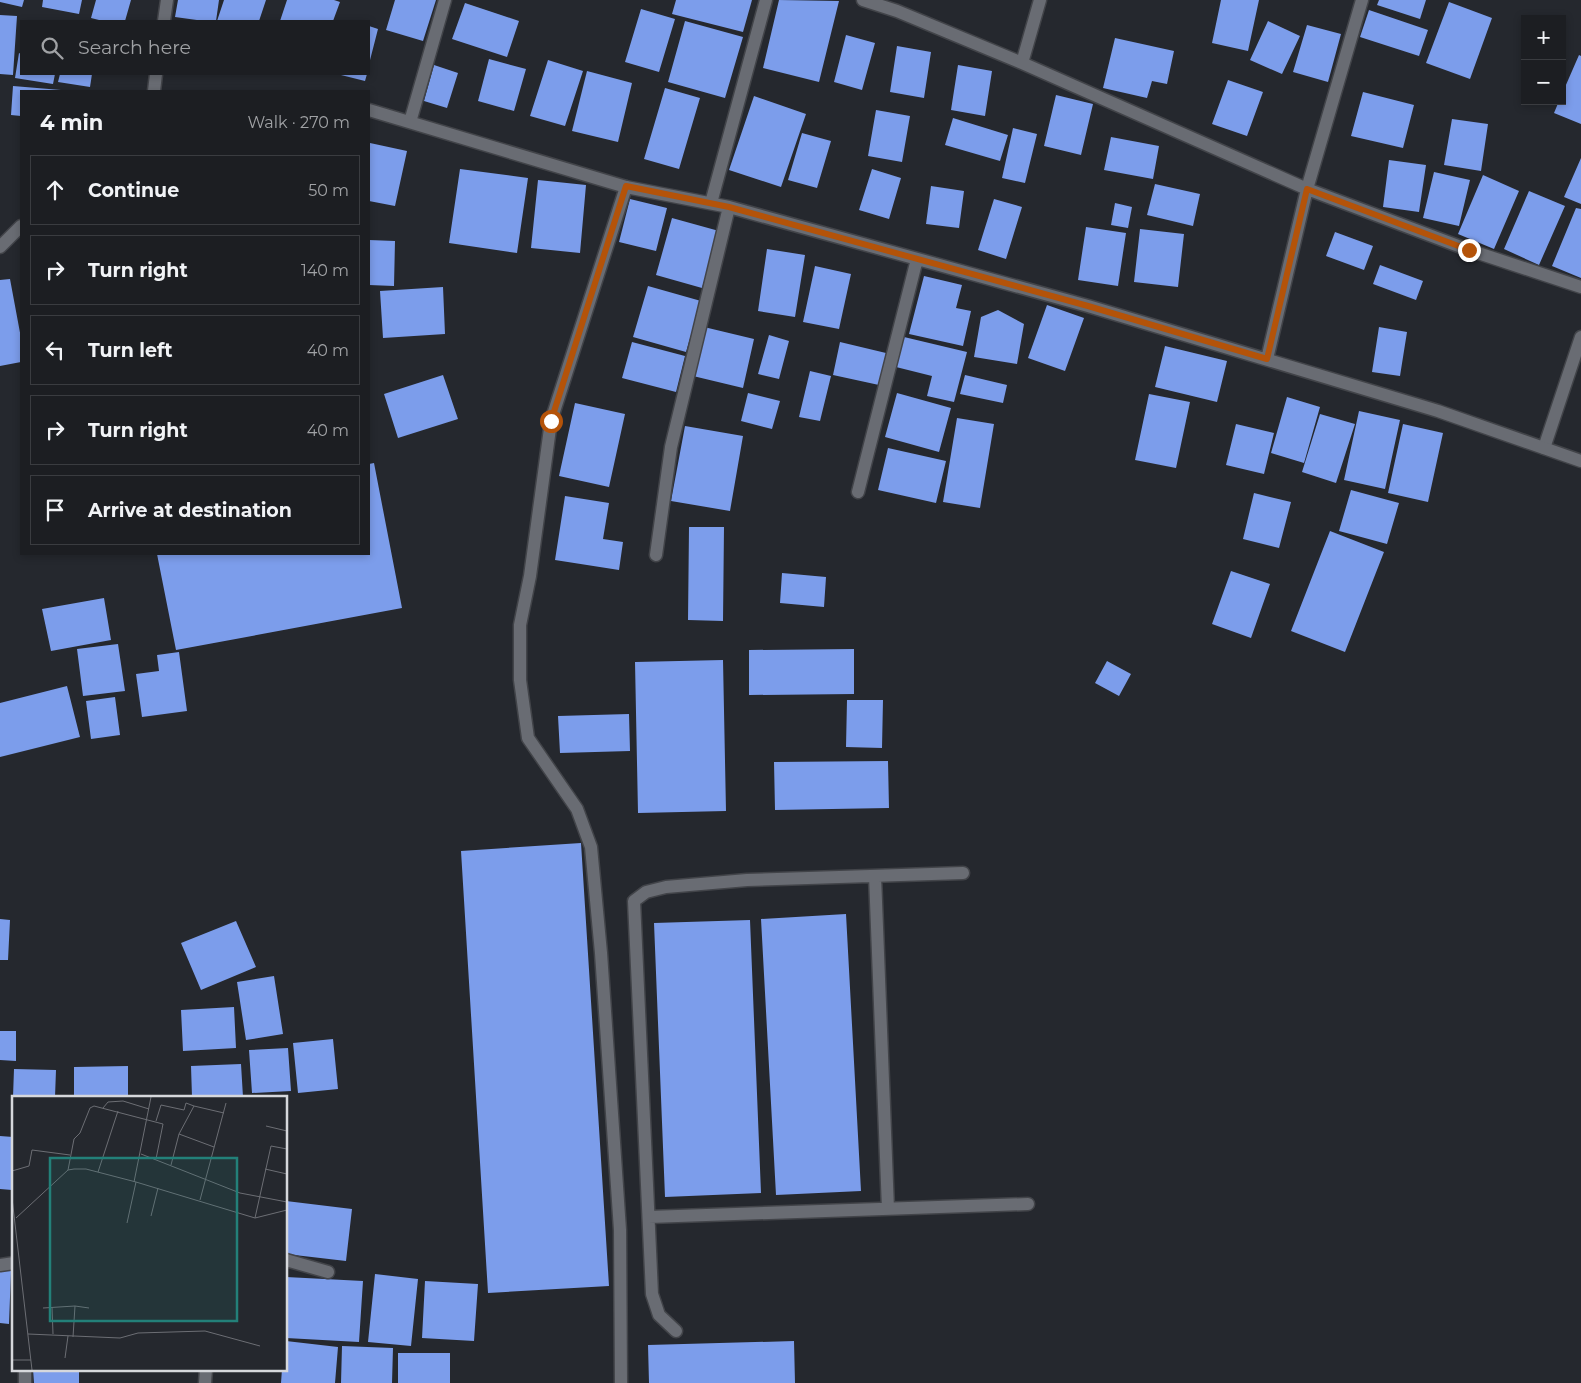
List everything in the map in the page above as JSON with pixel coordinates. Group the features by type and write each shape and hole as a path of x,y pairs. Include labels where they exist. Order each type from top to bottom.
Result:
{"street":[{"path":"164,20 167,0"},
{"path":"410,122 445,0"},
{"path":"711,203 766,0"},
{"path":"863,0 898,6 1307,189 1469,250 1581,287"},
{"path":"1022,63 1040,0"},
{"path":"1267,359 1307,189 1362,0"},
{"path":"154,90 156,75"},
{"path":"370,110 626,186 729,207 1088,306 1438,411 1581,461"},
{"path":"622,1383 620,1230 601,953 591,847 577,809 528,738 520,680 520,625 530,576 551,421 626,186"},
{"path":"656,555 671,447 729,207"},
{"path":"0,247 20,227"},
{"path":"858,492 917,259"},
{"path":"1544,448 1581,337"},
{"path":"676,1332 660,1314 652,1294 634,901 646,892 666,887 747,880 963,873"},
{"path":"875,876 888,1209"},
{"path":"649,1217 1028,1204"},
{"path":"288,1261 328,1272"},
{"path":"25,1370 25,1383"},
{"path":"205,1383 206,1370"}],"building":[{"path":"0,0 24,0 22,7 0,2"},
{"path":"43,0 82,0 79,14 42,7"},
{"path":"96,0 131,0 125,20 99,20 91,18"},
{"path":"178,0 219,0 216,20 175,17"},
{"path":"224,0 266,0 259,20 217,20"},
{"path":"287,0 334,0 340,2 333,20 280,20"},
{"path":"395,0 436,0 423,41 386,30"},
{"path":"676,0 752,0 743,32 672,14"},
{"path":"779,0 839,1 819,82 763,68"},
{"path":"1221,0 1259,0 1248,51 1212,43"},
{"path":"1379,0 1426,0 1420,19 1377,5"},
{"path":"1449,2 1492,18 1470,79 1426,63"},
{"path":"465,3 519,21 507,57 452,39"},
{"path":"641,9 675,19 659,72 625,62"},
{"path":"1369,10 1428,30 1419,56 1360,37"},
{"path":"0,15 17,16 13,75 0,74"},
{"path":"685,21 743,37 725,98 668,82"},
{"path":"1268,21 1300,36 1282,74 1250,60"},
{"path":"1307,25 1341,34 1328,82 1293,72"},
{"path":"370,26 378,29 370,60"},
{"path":"846,35 875,43 862,90 834,82"},
{"path":"1115,38 1174,51 1167,84 1152,81 1147,98 1103,88"},
{"path":"897,46 931,52 924,98 890,92"},
{"path":"19,53 20,75 55,75 53,84 15,78"},
{"path":"1579,55 1581,56 1581,124 1554,113 1557,105 1566,105 1566,85"},
{"path":"489,59 526,69 514,111 478,101"},
{"path":"548,60 583,71 565,126 530,116"},
{"path":"434,65 458,73 447,108 424,101"},
{"path":"958,65 992,71 985,116 951,110"},
{"path":"587,71 632,83 618,142 572,131"},
{"path":"60,75 92,75 90,87 58,82"},
{"path":"341,75 367,75 365,81"},
{"path":"1228,80 1263,92 1247,136 1212,124"},
{"path":"13,86 61,90 20,90 20,116 11,115"},
{"path":"665,88 700,98 679,169 644,159"},
{"path":"1363,92 1414,105 1403,148 1351,136"},
{"path":"1056,95 1093,104 1081,155 1044,146"},
{"path":"754,96 806,114 781,187 729,170"},
{"path":"876,110 910,116 902,162 868,156"},
{"path":"953,118 1008,135 1000,161 945,145"},
{"path":"1452,119 1488,124 1481,171 1444,165"},
{"path":"1013,128 1037,134 1025,183 1002,178"},
{"path":"802,133 831,141 817,188 788,180"},
{"path":"1111,137 1159,146 1153,179 1104,170"},
{"path":"370,143 407,151 395,206 370,201"},
{"path":"1581,158 1581,204 1564,197"},
{"path":"1389,160 1426,165 1419,212 1383,207"},
{"path":"460,169 528,178 517,253 449,243"},
{"path":"872,169 901,178 889,219 859,210"},
{"path":"1434,172 1470,180 1459,226 1423,218"},
{"path":"1483,175 1519,191 1494,249 1458,234"},
{"path":"538,180 586,185 580,253 531,248"},
{"path":"1155,184 1200,194 1193,226 1147,215"},
{"path":"931,186 964,191 959,228 926,224"},
{"path":"1529,191 1565,206 1539,265 1504,249"},
{"path":"630,199 667,208 656,251 619,242"},
{"path":"994,199 1022,207 1006,259 978,250"},
{"path":"1115,203 1132,207 1128,228 1111,225"},
{"path":"1576,208 1581,209 1581,278 1552,266"},
{"path":"672,218 719,231 702,288 656,275"},
{"path":"1086,227 1126,233 1118,286 1078,280"},
{"path":"1140,229 1184,234 1178,287 1134,282"},
{"path":"1335,232 1373,246 1364,270 1326,256"},
{"path":"370,240 395,241 394,286 370,285"},
{"path":"767,249 805,255 795,317 758,311"},
{"path":"1380,265 1423,281 1416,300 1373,284"},
{"path":"815,266 851,274 839,329 803,322"},
{"path":"924,276 962,285 956,308 971,311 963,346 909,334"},
{"path":"10,279 20,333 20,362 0,366 0,280"},
{"path":"648,286 701,301 686,352 633,337"},
{"path":"443,287 445,334 383,338 380,291"},
{"path":"1047,305 1084,318 1065,371 1028,358"},
{"path":"998,310 1024,324 1017,364 974,357 981,317"},
{"path":"704,327 754,339 743,388 693,376"},
{"path":"1379,327 1407,332 1400,376 1372,372"},
{"path":"769,335 789,341 779,379 758,374"},
{"path":"904,337 967,352 954,402 927,396 932,376 896,367"},
{"path":"632,342 685,356 676,392 622,378"},
{"path":"840,342 886,353 879,385 833,375"},
{"path":"1165,346 1227,361 1217,402 1155,387"},
{"path":"810,371 831,376 820,421 799,417"},
{"path":"443,375 458,419 398,438 384,394"},
{"path":"965,375 1007,385 1003,403 960,394"},
{"path":"748,393 780,401 772,429 741,421"},
{"path":"897,393 951,408 939,452 885,437"},
{"path":"1149,394 1190,402 1176,468 1135,460"},
{"path":"1287,397 1320,407 1304,463 1271,453"},
{"path":"575,403 625,414 609,487 559,476"},
{"path":"1359,411 1400,420 1385,489 1344,480"},
{"path":"1320,414 1355,424 1336,483 1302,472"},
{"path":"957,418 994,424 980,508 943,502"},
{"path":"1236,424 1274,433 1264,474 1226,465"},
{"path":"1403,424 1443,433 1428,502 1388,493"},
{"path":"685,426 743,436 730,511 671,501"},
{"path":"888,448 946,461 936,503 878,490"},
{"path":"374,463 402,608 176,650 157,555 370,555 370,464"},
{"path":"1351,490 1399,503 1387,544 1339,531"},
{"path":"1254,493 1291,502 1279,548 1243,539"},
{"path":"565,496 609,503 603,539 623,542 619,570 555,560"},
{"path":"689,527 724,527 723,621 688,620"},
{"path":"1330,531 1384,552 1345,652 1291,631"},
{"path":"1231,571 1270,584 1251,638 1212,624"},
{"path":"782,573 826,577 824,607 780,603"},
{"path":"104,598 111,640 51,651 42,609"},
{"path":"118,644 125,691 83,696 77,649"},
{"path":"854,649 854,694 749,695 749,650"},
{"path":"179,652 187,711 142,717 136,674 159,671 157,655"},
{"path":"723,660 726,811 638,813 635,662"},
{"path":"1107,661 1131,674 1119,696 1095,683"},
{"path":"67,686 80,737 0,757 0,703"},
{"path":"115,697 120,735 91,739 86,701"},
{"path":"847,700 883,700 882,748 846,747"},
{"path":"629,714 630,751 560,753 558,716"},
{"path":"888,761 889,808 775,810 774,762"},
{"path":"581,843 609,1286 488,1293 461,851"},
{"path":"846,914 861,1191 776,1195 761,919"},
{"path":"0,919 10,920 8,960 0,960"},
{"path":"750,920 761,1193 665,1197 654,923"},
{"path":"236,921 256,967 201,990 181,943"},
{"path":"274,976 283,1034 246,1040 237,982"},
{"path":"234,1007 236,1048 183,1051 181,1010"},
{"path":"0,1031 16,1031 16,1061 0,1060"},
{"path":"333,1039 338,1089 298,1093 293,1043"},
{"path":"288,1048 291,1091 252,1093 249,1050"},
{"path":"241,1064 243,1096 192,1096 191,1066"},
{"path":"128,1066 128,1096 74,1096 74,1067"},
{"path":"14,1069 56,1070 55,1096 13,1096"},
{"path":"0,1136 12,1137 12,1190 0,1189"},
{"path":"288,1201 352,1209 346,1261 288,1254"},
{"path":"0,1269 11,1270 9,1324 0,1323"},
{"path":"375,1274 418,1279 411,1346 368,1342"},
{"path":"288,1277 363,1281 359,1342 288,1338"},
{"path":"425,1281 478,1284 474,1341 422,1338"},
{"path":"288,1341 338,1347 335,1383 281,1383 282,1370 288,1370"},
{"path":"794,1341 795,1383 649,1383 648,1345"},
{"path":"342,1346 393,1348 392,1383 341,1383"},
{"path":"398,1353 450,1353 450,1383 398,1383"},
{"path":"33,1370 79,1370 79,1383 34,1383"}],"route":[{"path":"551,421 626,186 729,207 1088,306 1267,359 1307,189 1469,250"}]}
